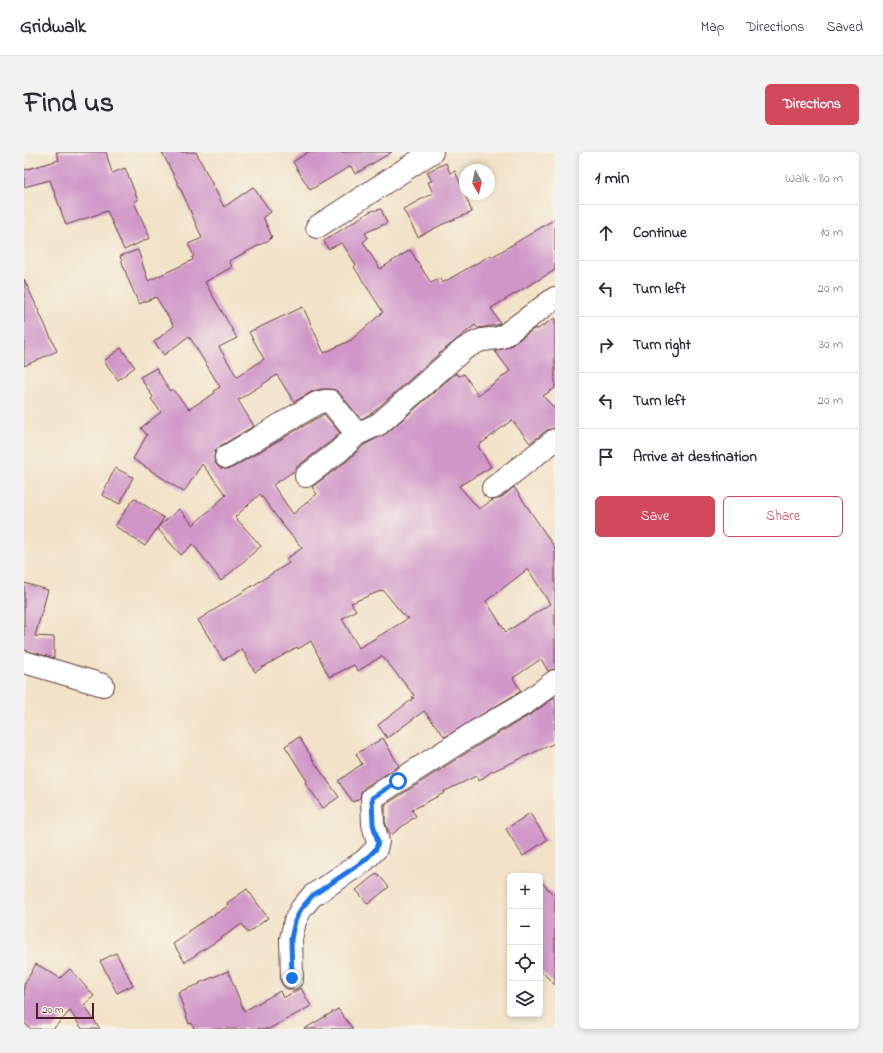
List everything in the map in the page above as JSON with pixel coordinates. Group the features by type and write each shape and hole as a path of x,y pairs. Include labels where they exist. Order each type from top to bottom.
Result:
{"street":[{"path":"317,227 432,152"},
{"path":"306,476 339,451 357,434 379,424 464,349 476,342 502,337 555,298"},
{"path":"226,457 317,403 324,401 330,402 357,434"},
{"path":"493,488 555,440"},
{"path":"24,662 103,685"},
{"path":"292,978 291,939 295,921 301,909 312,896 364,861 376,849 378,842 373,824 372,798 475,732 527,702 555,681"}],"building":[{"path":"56,152 106,152 112,173 125,168 138,200 134,202 150,238 124,250 107,211 66,225 50,180 24,187 24,170 59,160"},
{"path":"162,152 196,152 224,207 253,187 271,212 263,217 272,237 270,238 271,239 229,261 232,267 205,282 237,338 219,347 237,377 264,359 249,332 303,307 324,353 351,340 383,312 354,267 356,265 342,243 328,249 324,241 371,211 381,209 387,223 365,233 368,238 363,242 380,269 410,250 431,283 440,278 442,283 491,255 492,257 555,219 555,270 491,308 500,323 497,325 478,328 475,325 440,353 372,413 361,419 339,393 330,389 313,391 294,402 277,375 238,400 254,426 220,446 215,451 214,457 215,463 220,468 232,468 324,414 340,433 298,466 294,471 273,485 293,514 317,494 312,487 347,461 364,445 387,433 456,373 459,376 464,374 478,395 493,384 510,371 495,351 509,347 535,328 536,330 555,318 555,388 543,396 555,409 555,428 547,430 530,443 512,420 478,446 491,467 459,486 479,509 493,500 501,498 514,487 555,548 555,669 548,671 541,659 513,678 521,691 445,737 424,711 387,738 378,725 414,698 412,697 414,695 382,656 358,671 354,665 329,677 311,641 298,649 297,647 255,672 242,649 223,660 198,620 289,563 286,559 302,548 260,494 235,517 261,546 221,581 193,544 181,555 157,528 179,509 193,525 226,495 202,464 184,492 133,459 147,435 141,428 161,412 151,399 153,397 140,377 156,368 170,391 172,389 189,409 215,393 214,391 220,387 189,336 164,355 154,342 174,326 156,297 139,304 120,256 138,250 148,281 193,260 192,257 194,256 188,244 202,238 182,192","holes":["528,569 550,604 506,632 486,601","383,590 405,617 409,618 359,648 342,619 356,610 351,603"]},
{"path":"308,152 392,152 355,174 351,166 310,190 293,162"},
{"path":"446,163 450,173 455,171 459,181 459,200 467,200 472,212 441,225 418,237 403,209 433,193 428,182 432,181 427,172"},
{"path":"24,279 57,351 24,366"},
{"path":"121,348 135,367 118,380 104,361"},
{"path":"115,468 133,477 120,504 102,495"},
{"path":"134,498 164,518 145,546 115,526"},
{"path":"24,583 48,590 35,636 54,637 54,658 24,650"},
{"path":"555,697 555,743 491,772 479,781 476,776 443,792 444,793 412,810 416,816 391,835 385,822 385,805 482,743 533,713"},
{"path":"299,737 310,756 339,797 323,808 305,782 307,781 285,746"},
{"path":"383,738 399,766 365,787 361,792 360,798 353,802 338,781 362,764 356,754"},
{"path":"530,813 547,840 523,856 506,829"},
{"path":"377,873 389,887 368,904 356,890"},
{"path":"543,884 555,896 555,985 543,973"},
{"path":"247,889 268,918 248,933 242,924 185,962 173,944 189,933 188,931 228,906 227,903"},
{"path":"116,953 133,985 117,993 100,961"},
{"path":"36,964 60,978 70,969 94,996 84,1005 100,1029 82,1029 70,1011 53,1029 31,1029 24,1023 24,985"},
{"path":"228,971 244,1011 280,991 283,998 301,988 311,1006 269,1029 194,1029 192,1023 189,1024 178,992"},
{"path":"338,1009 353,1029 304,1029"}],"route":[{"path":"292,978 291,939 295,921 301,909 312,896 372,855 378,842 373,824 371,804 372,798 398,781"}]}
